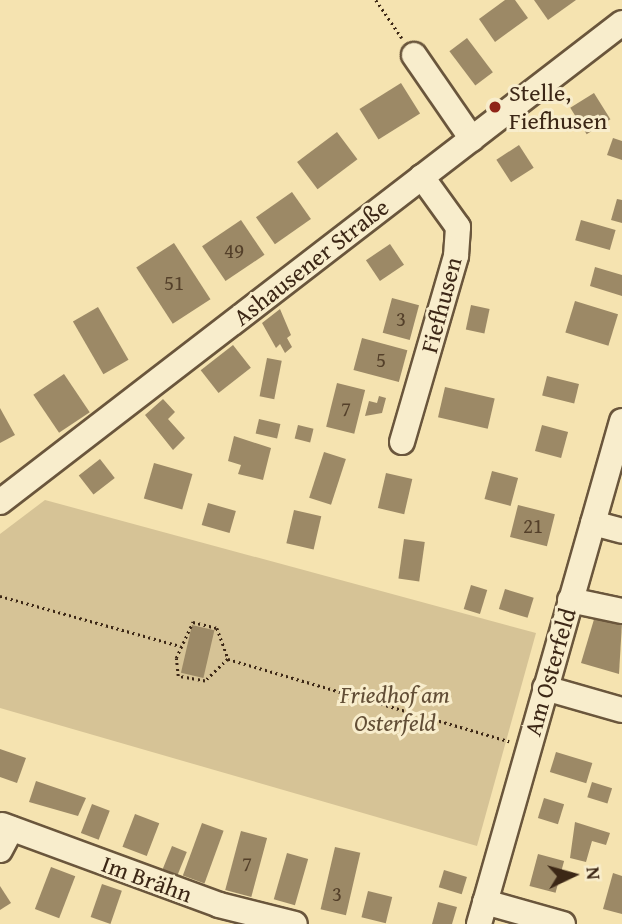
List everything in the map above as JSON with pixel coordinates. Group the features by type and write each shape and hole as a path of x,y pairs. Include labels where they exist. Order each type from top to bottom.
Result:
{"street":[{"name":"Ashausener Straße","path":"0,502 622,23"},
{"path":"414,55 472,139"},
{"name":"Fiefhusen","path":"402,442 456,256 458,227 422,177"},
{"name":"Am Osterfeld","path":"482,913 622,421"},
{"path":"593,523 622,531"},
{"path":"570,600 622,611"},
{"path":"545,688 622,710"},
{"name":"Im Brähn","path":"4,835 217,915 295,924"},
{"path":"482,913 563,924"}],"path":[{"path":"376,0 414,55"},
{"path":"0,596 180,646"},
{"path":"193,622 217,628 228,659 205,681 178,676 180,646 193,622"},
{"path":"228,659 528,747"}],"green space":[{"name":"Friedhof am Osterfeld","path":"45,500 536,633 477,846 0,708 0,534"}],"building":[{"path":"505,0 515,0 528,18 495,42 479,19"},
{"path":"534,0 576,0 548,20"},
{"path":"467,38 493,72 475,86 449,51"},
{"path":"401,83 420,114 379,139 359,109"},
{"path":"594,93 610,119 587,134 570,108"},
{"path":"337,132 357,159 318,189 297,162"},
{"path":"613,138 622,141 622,160 607,155"},
{"path":"519,145 534,168 511,182 496,160"},
{"path":"292,192 311,219 275,244 256,217"},
{"path":"617,199 622,200 622,223 611,220"},
{"path":"241,220 264,255 226,281 202,246"},
{"path":"581,220 616,230 610,250 575,240"},
{"path":"174,243 210,299 173,324 136,268"},
{"path":"390,244 404,265 380,281 366,260"},
{"path":"595,267 622,275 622,296 590,286"},
{"path":"392,298 419,305 410,340 383,333"},
{"path":"575,301 618,314 608,346 565,333"},
{"path":"471,305 490,309 484,333 466,329"},
{"path":"98,307 128,360 103,374 73,322"},
{"path":"280,309 291,335 287,338 292,347 285,353 280,344 276,348 262,323"},
{"path":"362,338 407,350 399,382 353,370"},
{"path":"233,345 251,368 219,393 201,370"},
{"path":"267,358 282,361 274,399 260,396"},
{"path":"64,374 90,412 59,433 33,395"},
{"path":"547,376 579,384 574,403 542,395"},
{"path":"337,383 365,390 354,434 326,427"},
{"path":"445,387 495,398 488,429 438,417"},
{"path":"379,396 386,398 382,413 365,416 369,401 377,403"},
{"path":"163,399 175,412 168,419 185,438 173,450 145,415"},
{"path":"0,408 15,435 0,443"},
{"path":"259,419 280,424 277,439 256,434"},
{"path":"298,425 314,429 310,442 295,439"},
{"path":"542,425 568,432 561,458 535,451"},
{"path":"234,436 271,448 263,480 238,474 241,465 228,461"},
{"path":"324,452 346,459 331,505 309,498"},
{"path":"100,459 115,478 93,495 79,476"},
{"path":"154,463 192,474 182,510 144,499"},
{"path":"492,471 518,478 511,506 484,499"},
{"path":"386,473 412,479 404,514 378,508"},
{"path":"208,503 236,511 230,533 202,525"},
{"path":"518,505 555,514 547,546 510,537"},
{"path":"294,510 321,516 314,549 286,543"},
{"path":"404,539 425,542 419,582 398,579"},
{"path":"471,585 487,590 480,614 464,609"},
{"path":"505,589 534,598 528,618 499,609"},
{"path":"595,616 622,623 619,674 581,663"},
{"path":"192,625 214,630 203,678 181,673"},
{"path":"0,749 26,758 17,783 0,777"},
{"path":"556,752 592,763 586,783 550,772"},
{"path":"36,781 86,798 78,816 29,802"},
{"path":"592,782 612,788 607,803 587,797"},
{"path":"544,798 564,804 558,824 538,818"},
{"path":"92,804 110,811 99,840 81,833"},
{"path":"135,814 159,823 147,856 122,847"},
{"path":"575,822 610,833 606,845 592,841 586,862 570,858"},
{"path":"202,823 224,831 204,883 183,876"},
{"path":"241,831 267,838 251,897 225,890"},
{"path":"172,846 187,852 176,878 162,872"},
{"path":"335,847 360,853 346,915 321,909"},
{"path":"287,853 308,859 295,905 274,899"},
{"path":"538,854 564,861 556,893 529,886"},
{"path":"51,867 75,876 59,918 35,909"},
{"path":"444,870 467,877 462,894 439,887"},
{"path":"613,873 622,876 622,914 603,909"},
{"path":"102,884 122,891 110,924 91,917"},
{"path":"0,886 11,903 0,910"},
{"path":"368,891 392,897 386,923 361,917"},
{"path":"438,902 457,907 452,924 432,924"}],"place":[{"name":"Stelle, Fiefhusen","path":"495,107"}]}
